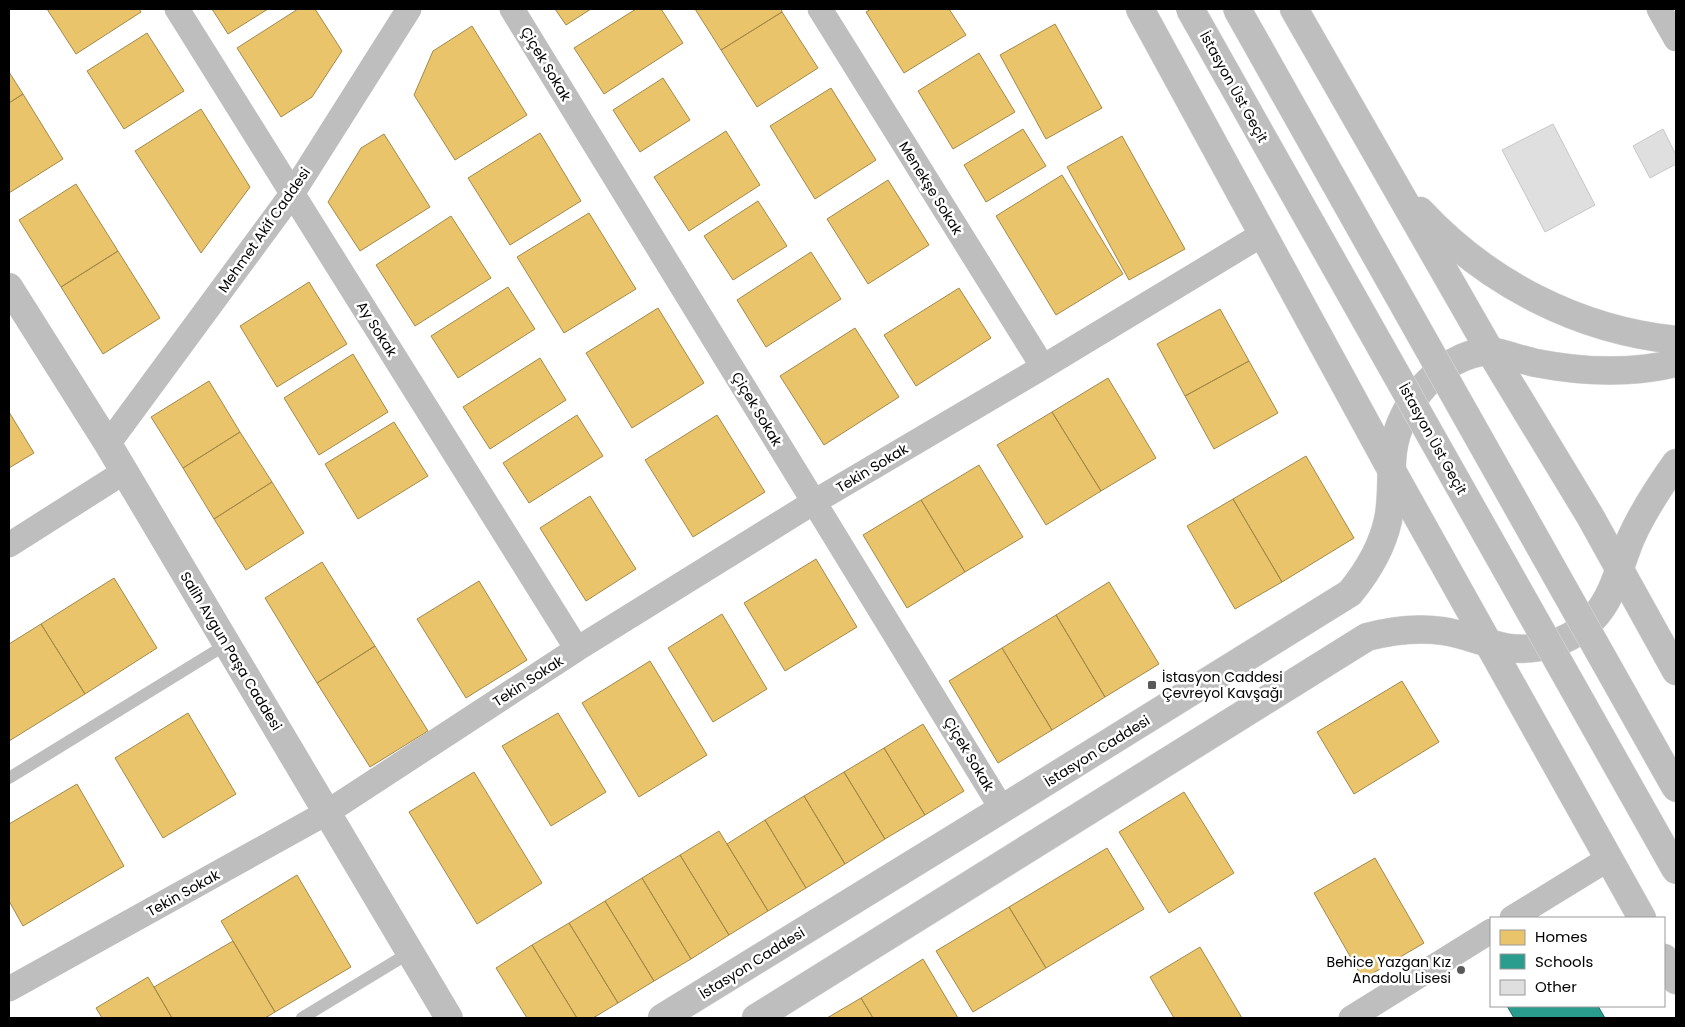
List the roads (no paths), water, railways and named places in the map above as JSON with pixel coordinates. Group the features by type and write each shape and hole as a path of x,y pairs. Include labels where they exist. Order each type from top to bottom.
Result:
{"main road":[{"path":"1140,9 1392,471 1641,917"},
{"name":"İstasyon Üst Geçit","path":"1190,9 1676,870"},
{"path":"1237,9 1676,788"},
{"path":"1294,9 1490,351 1590,516 1676,671"},
{"path":"1382,162 1407,196 1435,227 1467,255 1502,279 1538,300 1578,317 1618,330 1676,340"},
{"name":"Salih Avgun Paşa Caddesi","path":"9,287 108,444 449,1018"},
{"path":"1490,351 1560,368 1596,371 1632,370 1676,363"},
{"name":"İstasyon Caddesi","path":"662,1018 1350,593 1373,562 1388,521 1392,496 1393,452 1403,415 1413,398 1439,372 1472,355 1490,351"},
{"path":"756,1018 1368,637 1392,630 1420,628 1466,635 1508,648 1529,649 1550,645 1570,637 1597,615 1607,601 1615,585 1619,568 1632,537 1647,507 1676,464"},
{"path":"1665,960 1676,980"}],"street":[{"name":"Ay Sokak","path":"177,9 577,649"},
{"name":"Mehmet Akif Caddesi","path":"108,444 292,194 410,9"},
{"name":"Çiçek Sokak","path":"512,9 1002,809"},
{"name":"Menekşe Sokak","path":"820,9 1043,367"},
{"path":"1659,9 1676,39"},
{"name":"Tekin Sokak","path":"9,989 326,813 577,649 814,502 1263,234"},
{"path":"9,545 124,472"},
{"path":"1514,917 1608,859"},
{"path":"1351,1018 1490,932"}],"lane":[{"path":"9,778 226,644"},
{"path":"302,1018 410,953"}],"place":[{"name":"İstasyon Caddesi Çevreyol Kavşağı","path":"1152,685"},
{"name":"Behice Yazgan Kız Anadolu Lisesi","path":"1461,970"}]}
